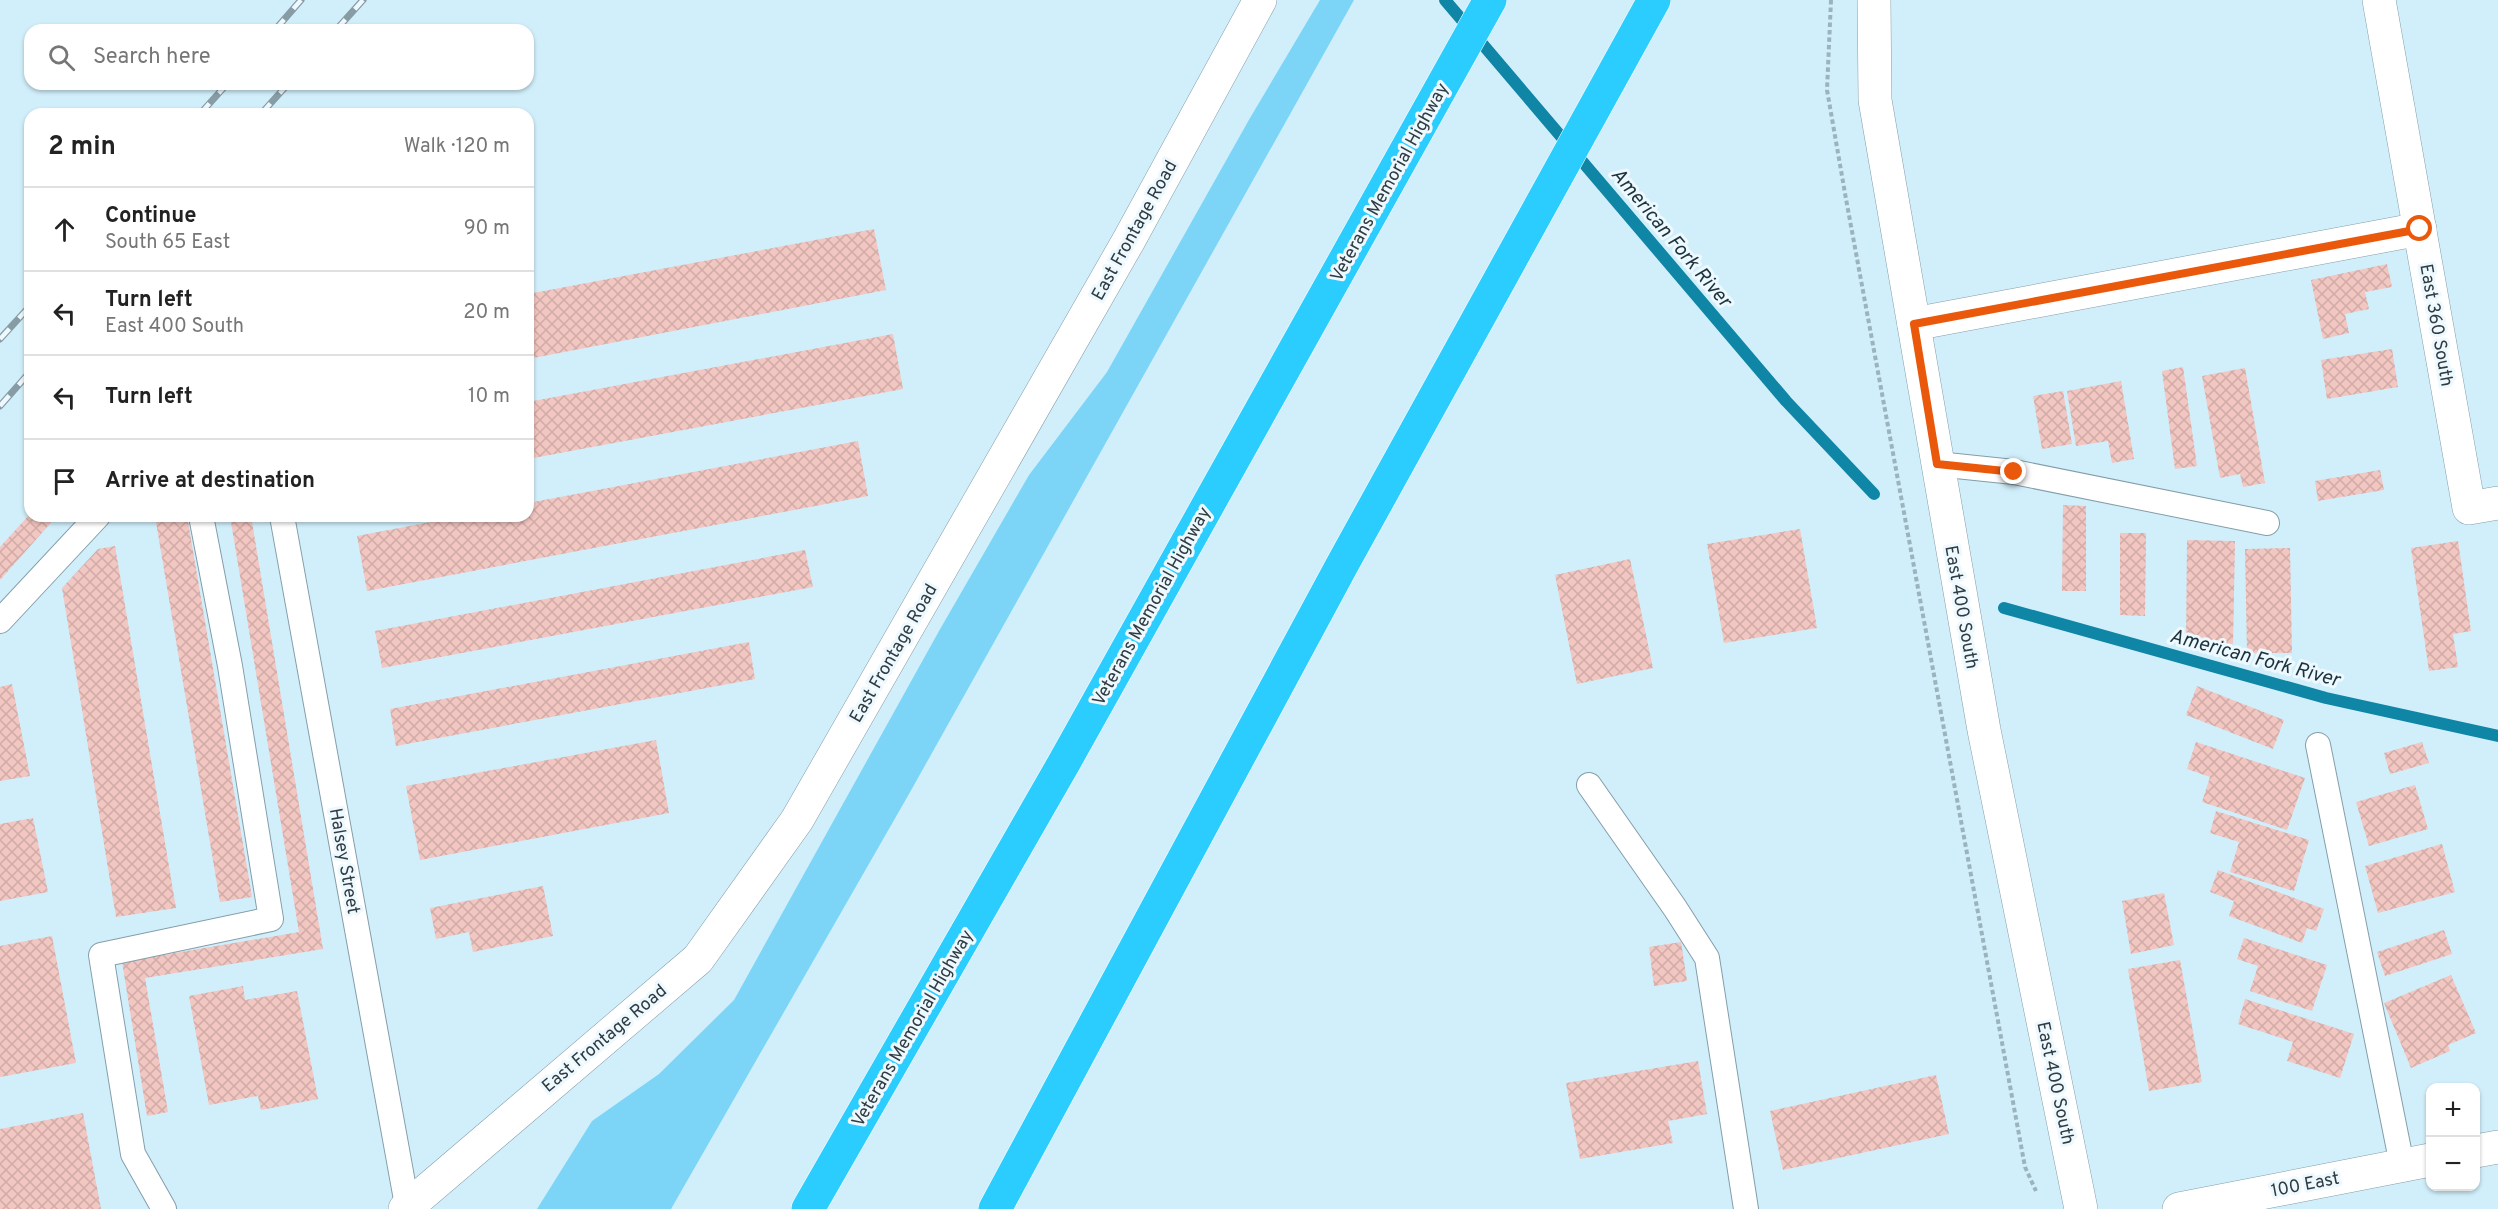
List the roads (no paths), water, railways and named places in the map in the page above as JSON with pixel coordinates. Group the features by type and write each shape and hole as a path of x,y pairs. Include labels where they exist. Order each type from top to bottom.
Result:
{"highway":[{"name":"Veterans Memorial Highway","path":"808,1209 1070,750 1491,0"},
{"path":"995,1209 1290,660 1654,0"}],"street":[{"name":"East Frontage Road","path":"406,1207 698,958 797,820 1129,240 1260,0"},
{"name":"East 400 South","path":"1874,0 1875,100 1937,464 1984,730 2081,1209"},
{"name":"East 360 South","path":"2379,0 2420,229 2484,505"},
{"path":"1914,324 2420,229"},
{"path":"2480,1150 2498,1147"},
{"name":"100 East","path":"2179,1209 2416,1162"}],"lane":[{"path":"1937,464 2014,472 2267,523"},
{"path":"0,621 92,522"},
{"path":"164,1209 133,1154 101,955 271,919 230,666 202,522"},
{"name":"Halsey Street","path":"283,522 406,1207"},
{"path":"2318,745 2416,1162"},
{"path":"1589,785 1707,958 1746,1209"}],"waterway":[{"name":"American Fork River","path":"1445,0 1786,401 1874,494"},
{"name":"American Fork River","path":"2004,608 2326,698 2498,736"}],"railway":[{"path":"280,24 301,0"},
{"path":"341,24 363,0"},
{"path":"205,108 222,90"},
{"path":"266,108 283,90"},
{"path":"0,339 24,313"},
{"path":"0,406 24,379"}]}
